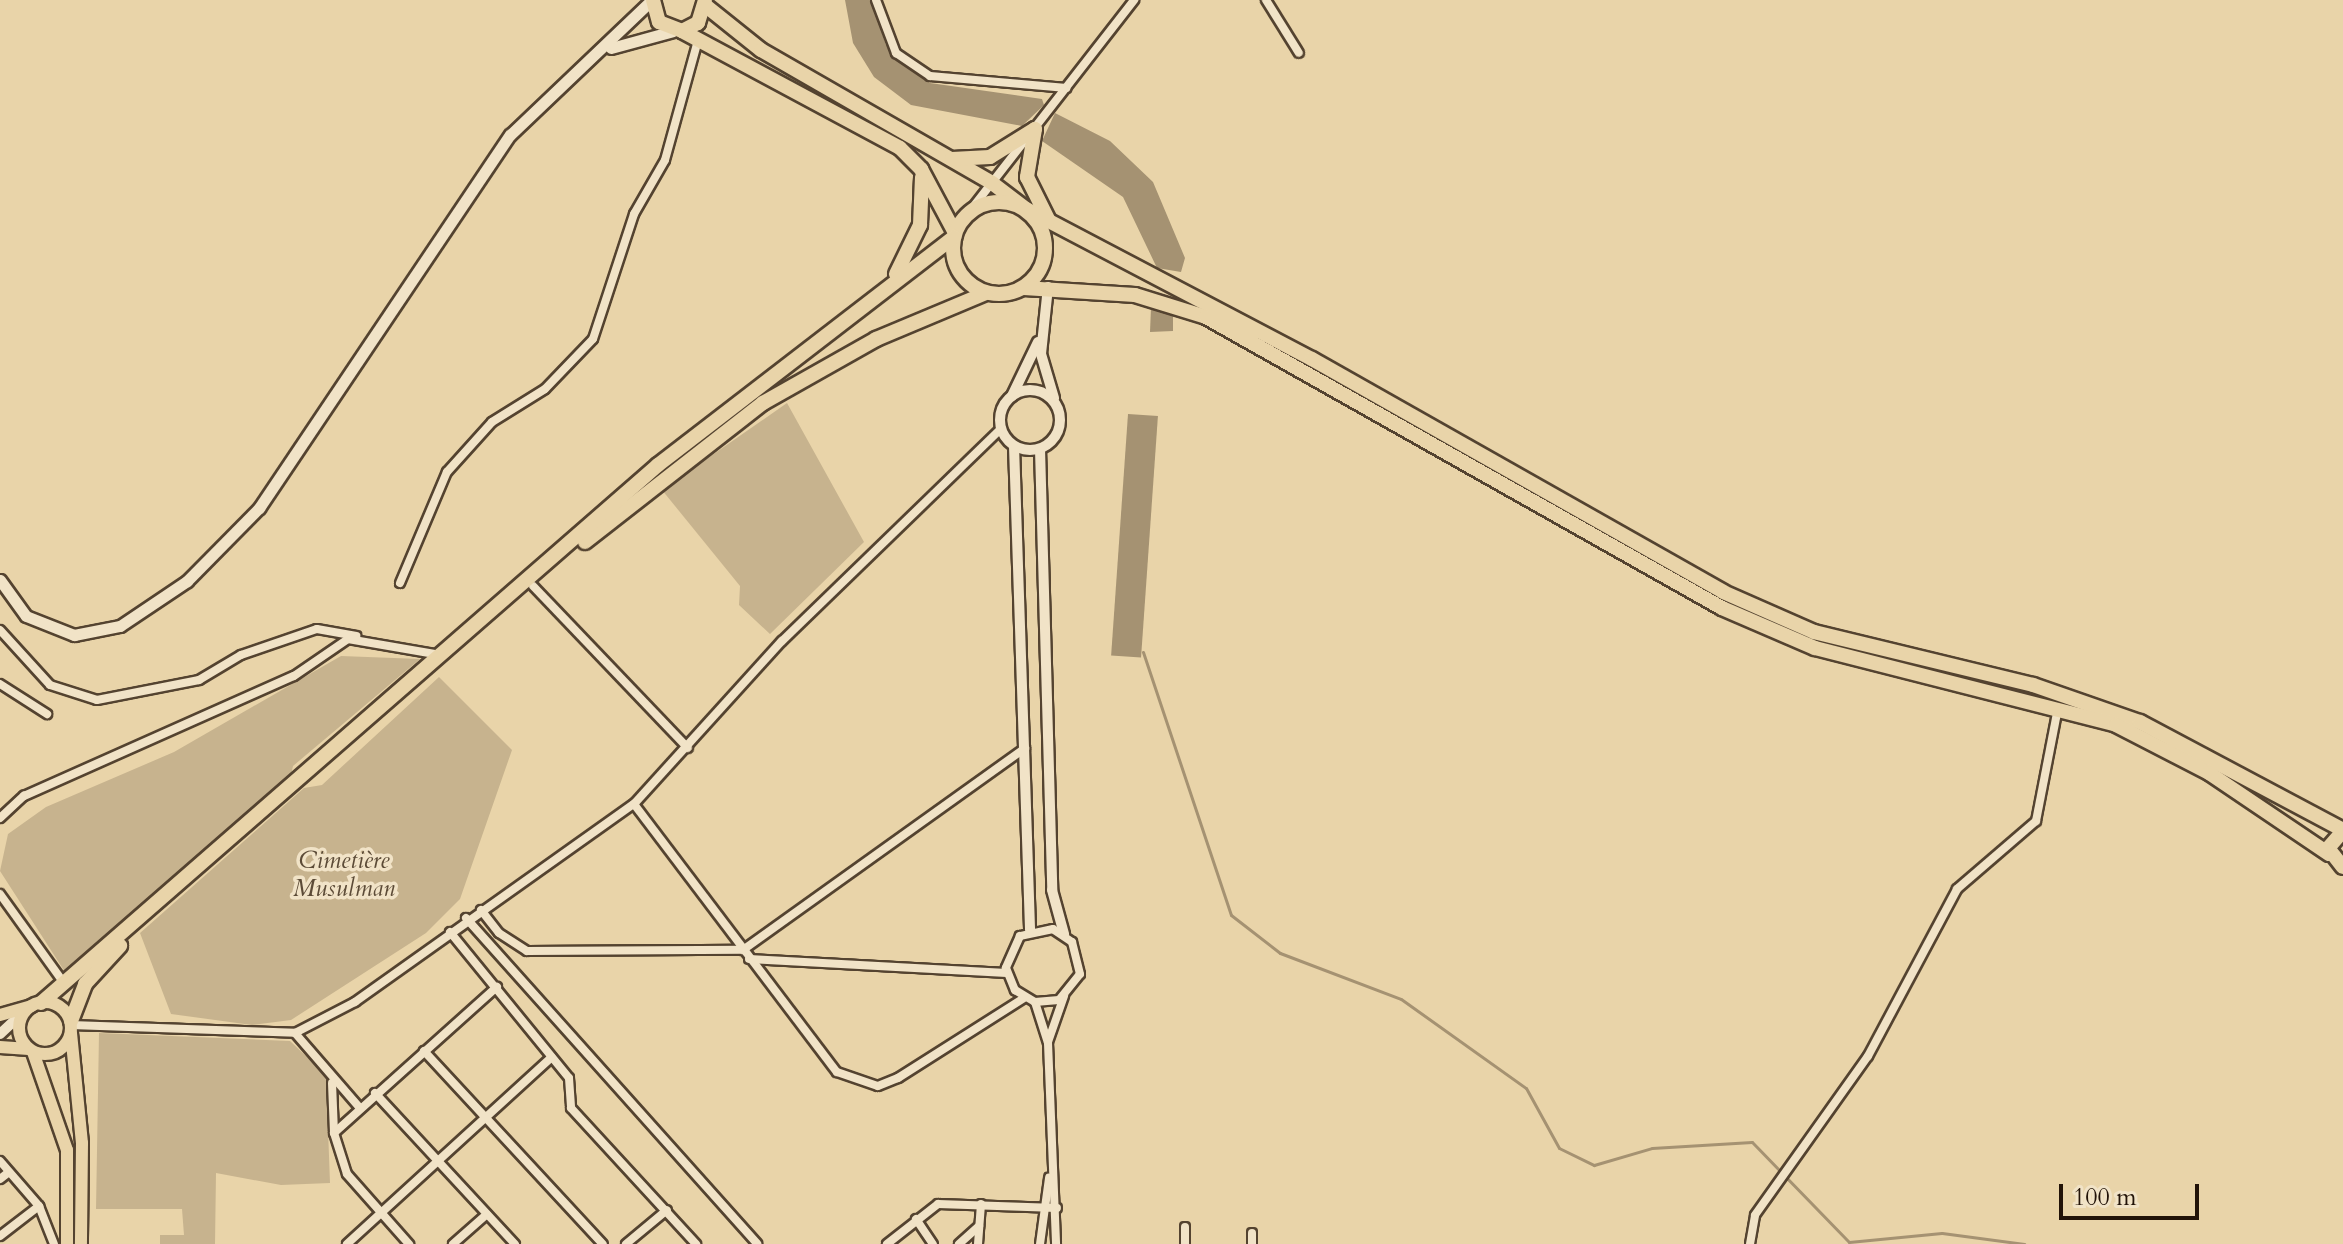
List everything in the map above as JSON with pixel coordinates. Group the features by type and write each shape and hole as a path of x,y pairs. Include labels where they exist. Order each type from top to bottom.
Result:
{"highway":[{"path":"652,0 659,22 698,39 900,148 921,169 955,235 963,277 986,293"},
{"path":"678,31 698,23 705,3 761,50 992,183 1026,209 1187,291 1774,617 1859,646 2033,685 2140,722 2343,830 2332,839 2329,854"},
{"path":"950,159 990,157 1035,129"},
{"path":"1035,129 1027,177 1048,220"},
{"path":"882,289 920,225 921,169"},
{"path":"33,1006 64,983 658,465 955,235 966,216 995,202 1026,209 1042,230 1045,256 1024,288"},
{"path":"71,1026 85,984 109,956 533,586 763,403 876,339 986,293 1024,288 1048,287 1135,295 1179,307 1775,633 1872,664 2058,705 2168,749 2329,854 2343,867"}],"main road":[{"path":"0,580 26,616 74,635 120,626 187,581 259,508 510,135 565,77 603,50 652,0"},
{"path":"603,50 678,31"},
{"path":"0,1015 33,1006 58,1005 71,1026 82,1143 81,1244"},
{"path":"33,1006 19,1026 67,1150 67,1244"},
{"path":"0,1047 57,1052 71,1026"}],"street":[{"path":"876,0 896,53 930,76 1066,88"},
{"path":"966,216 1134,0"},
{"path":"1266,0 1299,53"},
{"path":"400,583 447,472 492,422 545,389 593,339 634,214 665,160 698,39"},
{"path":"71,1026 295,1033 355,1002 466,918 634,804 782,641 1001,429 1012,396 1041,337 1048,287"},
{"path":"1041,337 1059,430 1040,449 1052,890 1064,934 1080,962 1048,1043"},
{"path":"1012,396 1030,390 1056,402"},
{"path":"1001,429 1014,446 1030,930"},
{"path":"1014,446 1040,449"},
{"path":"533,586 688,748"},
{"path":"0,630 50,685 97,700 199,680 241,655 317,629 441,655"},
{"path":"0,818 24,796 294,676 356,637"},
{"path":"0,684 47,714"},
{"path":"1750,1244 1755,1215 1868,1056 1957,889 2036,821 2058,705"},
{"path":"481,910 506,939 527,951 743,950 1025,748"},
{"path":"634,804 837,1072 878,1086 1024,998"},
{"path":"0,894 64,983"},
{"path":"466,918 757,1244"},
{"path":"1064,934 1030,930 1012,945 1007,973 1024,998 1035,1002 1064,996"},
{"path":"450,932 569,1078 571,1108 696,1244"},
{"path":"749,959 1007,973"},
{"path":"334,1133 359,1107 497,987"},
{"path":"1035,1002 1048,1043 1050,1176 1057,1208 1056,1244"},
{"path":"0,1034 33,1006"},
{"path":"295,1033 332,1083 359,1107"},
{"path":"424,1051 603,1244"},
{"path":"347,1244 552,1057"},
{"path":"332,1083 334,1133 347,1174 409,1244"},
{"path":"375,1093 515,1244"},
{"path":"0,1161 39,1206 54,1244"},
{"path":"0,1179 9,1172"},
{"path":"1040,1244 1041,1207 1050,1176"},
{"path":"887,1244 938,1204 1057,1208"},
{"path":"978,1244 981,1204"},
{"path":"0,1236 39,1206"},
{"path":"626,1244 667,1210"},
{"path":"453,1244 487,1214"},
{"path":"916,1219 933,1244"},
{"path":"959,1244 979,1225"},
{"path":"1185,1227 1185,1244"},
{"path":"1252,1233 1252,1244"}],"green space":[{"path":"787,403 864,542 770,634 739,605 740,586 662,490"},
{"name":"Cimetière Musulman","path":"341,656 420,659 293,766 289,784 65,972 0,871 8,834 46,807 174,752"},
{"name":"Cimetière Musulman","path":"439,677 512,750 460,899 426,933 291,1020 252,1025 171,1014 140,933 304,788 322,785"},
{"path":"99,1033 290,1041 326,1075 330,1183 281,1185 216,1173 215,1244 160,1244 160,1235 184,1235 182,1209 96,1209"}],"shaded area":[{"path":"845,0 871,0 886,45 930,83 1042,99 1044,105 1022,126 911,105 874,77 853,43"},
{"path":"1055,113 1110,141 1153,182 1185,258 1181,272 1157,268 1123,197 1042,141"},
{"path":"1151,308 1173,313 1173,331 1150,332"},
{"path":"1128,414 1158,416 1141,658 1111,655"}],"waterway":[{"path":"1143,652 1231,915 1280,953 1401,999 1526,1088 1559,1148 1594,1165 1652,1148 1752,1142 1849,1242 1942,1233 2024,1244"}]}
